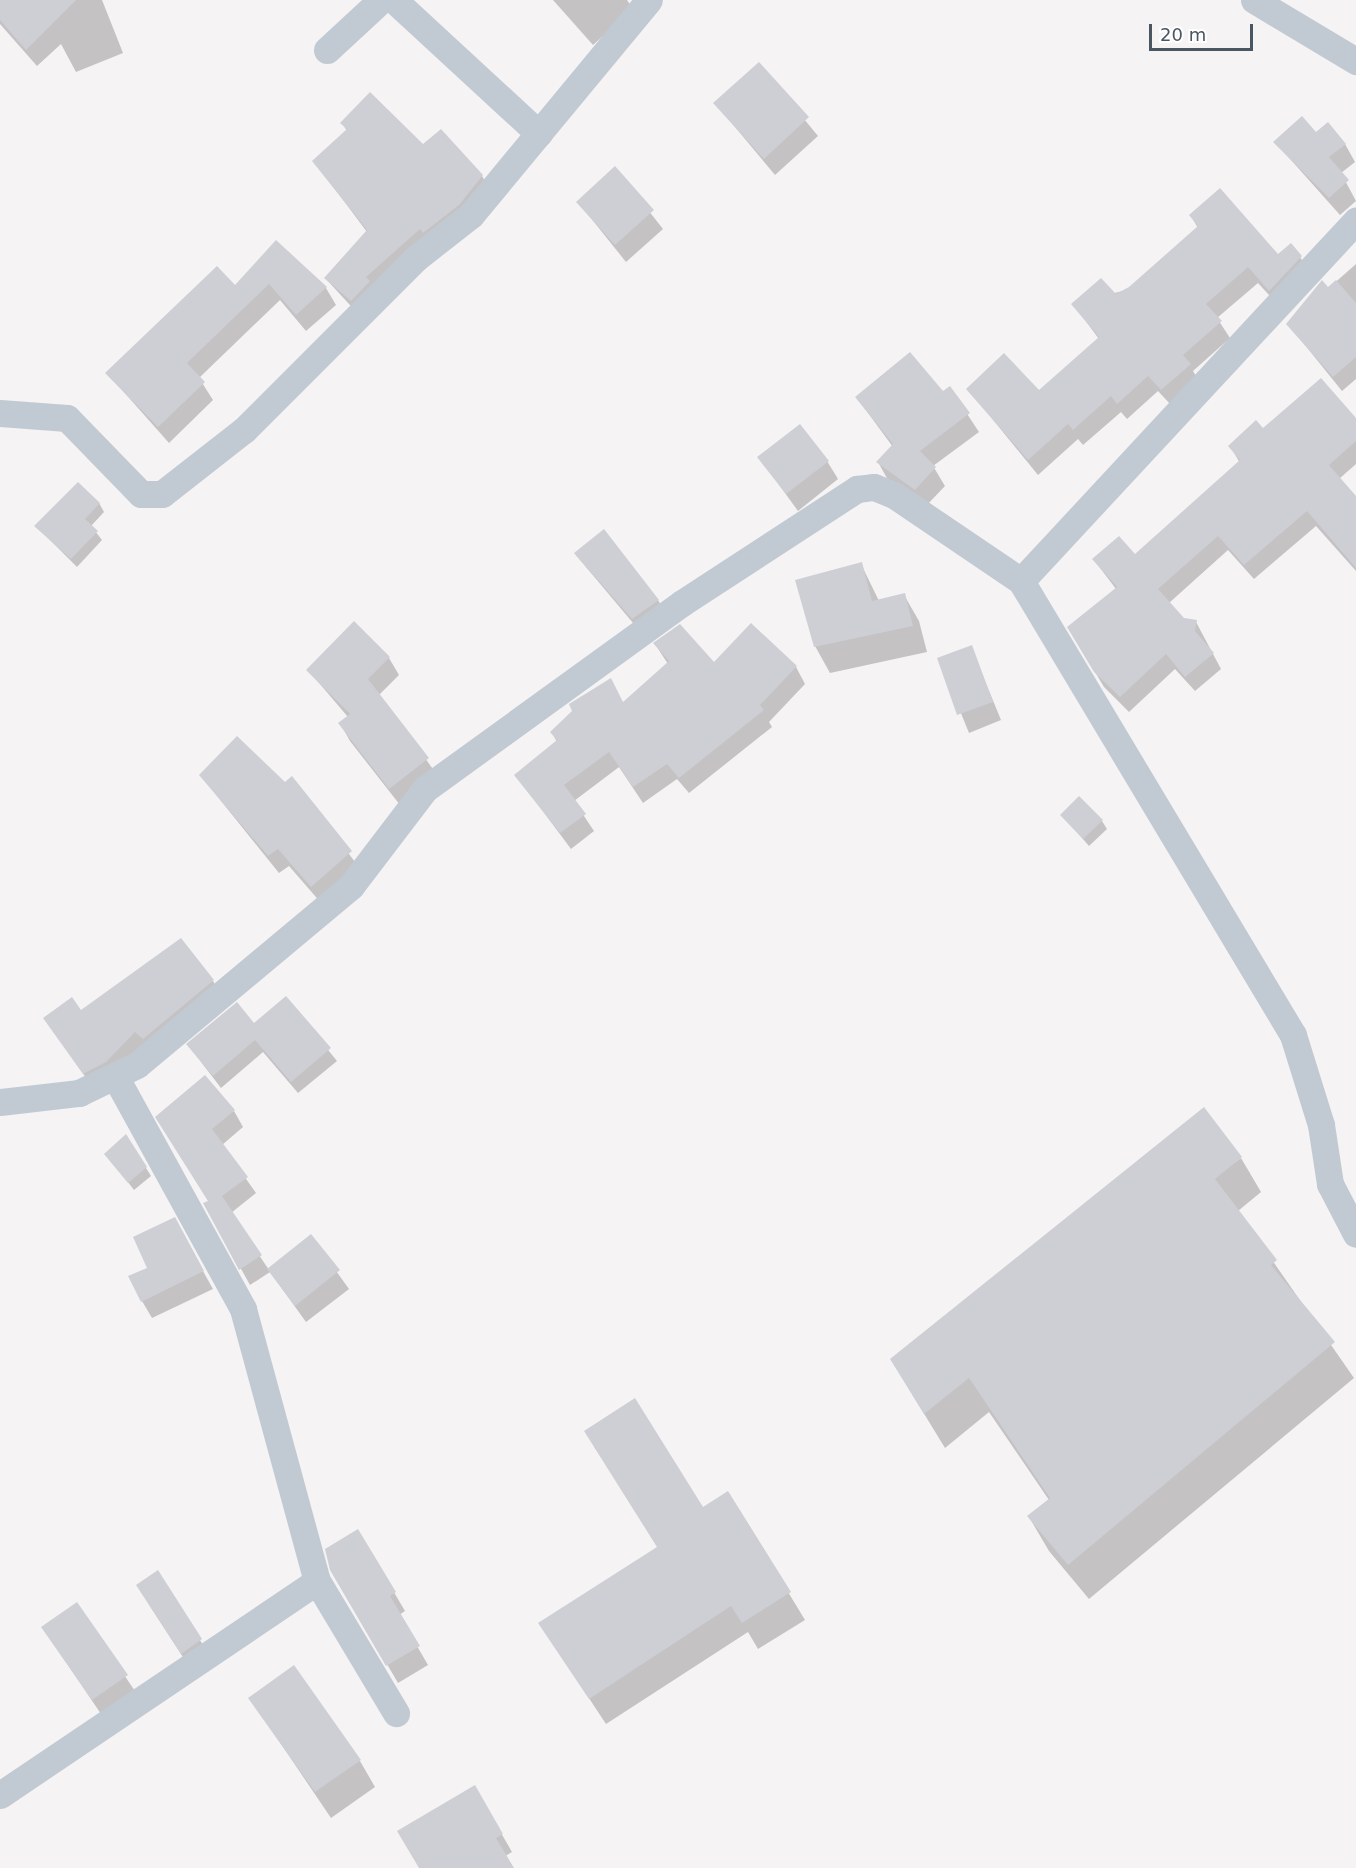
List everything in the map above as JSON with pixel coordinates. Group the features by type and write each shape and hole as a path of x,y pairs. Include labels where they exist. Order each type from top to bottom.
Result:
{"street":[{"path":"327,50 381,0"},
{"path":"394,0 539,134"},
{"path":"0,413 67,417 141,494 162,494 244,430 416,258 471,215 650,0"},
{"path":"1254,0 1356,61"},
{"path":"1021,581 1356,221"},
{"path":"0,1102 79,1093 137,1065 351,886 425,789 682,603 857,489 874,487 894,495 1021,581 1293,1035 1321,1125 1330,1184 1356,1234"},
{"path":"115,1076 243,1309 317,1581 396,1713"},
{"path":"0,1795 317,1581"}],"building":[{"path":"0,0 76,0 26,50 0,20"},
{"path":"759,62 809,117 764,159 713,103"},
{"path":"370,92 423,144 441,129 483,175 459,205 423,233 420,229 366,277 370,281 351,301 324,278 367,230 312,161 347,129 340,123"},
{"path":"1302,116 1316,132 1328,122 1346,144 1329,157 1349,180 1329,198 1273,142"},
{"path":"615,166 654,210 615,245 576,202"},
{"path":"1220,188 1278,254 1291,243 1302,256 1269,291 1248,267 1206,304 1222,321 1183,355 1191,364 1161,390 1148,376 1117,404 1111,396 1073,430 1068,424 1028,460 966,389 1004,353 1039,390 1099,337 1071,304 1101,278 1116,294 1129,287 1198,226 1189,215"},
{"path":"276,240 327,287 296,315 269,284 187,363 205,382 158,427 105,373 217,266 235,285"},
{"path":"1322,280 1328,287 1336,280 1356,303 1356,357 1333,377 1286,324"},
{"path":"910,352 943,391 950,386 970,413 920,451 936,467 915,490 876,462 893,444 855,397"},
{"path":"1321,378 1356,418 1356,441 1329,465 1356,496 1356,568 1307,511 1244,565 1218,536 1158,589 1184,618 1197,620 1195,631 1214,653 1185,677 1166,654 1120,697 1094,672 1067,627 1117,587 1092,559 1119,536 1135,554 1240,460 1228,446 1256,420 1263,428"},
{"path":"800,424 829,461 786,494 757,457"},
{"path":"78,482 100,503 85,519 98,531 71,559 34,526"},
{"path":"604,529 659,600 632,619 574,553"},
{"path":"862,562 872,601 905,593 913,626 814,647 795,580"},
{"path":"354,621 390,657 368,679 429,758 389,789 338,723 350,714 306,670"},
{"path":"751,623 797,666 760,705 764,710 679,778 667,764 633,787 609,752 564,785 586,814 560,833 514,775 557,740 550,732 572,711 569,704 611,678 623,702 669,661 653,643 680,624 714,662"},
{"path":"972,645 993,702 957,715 937,658"},
{"path":"237,736 285,782 292,776 352,851 311,887 278,849 268,856 199,775"},
{"path":"1079,796 1103,820 1083,839 1060,815"},
{"path":"181,938 214,980 143,1039 135,1032 106,1062 83,1074 43,1018 72,997 81,1010"},
{"path":"286,996 331,1048 291,1082 255,1040 213,1076 186,1044 237,1002 254,1023"},
{"path":"205,1075 235,1110 212,1129 248,1177 222,1196 262,1255 239,1270 203,1203 208,1201 155,1117"},
{"path":"1204,1107 1242,1157 1215,1179 1277,1260 1271,1265 1335,1342 1068,1565 1027,1516 1050,1498 969,1378 924,1414 890,1359"},
{"path":"126,1134 147,1167 128,1183 104,1154"},
{"path":"175,1217 204,1271 141,1302 128,1276 147,1268 133,1237"},
{"path":"311,1234 340,1270 295,1306 267,1269"},
{"path":"635,1398 703,1507 728,1491 791,1592 742,1623 731,1606 589,1699 538,1623 657,1547 584,1431"},
{"path":"358,1529 396,1592 390,1596 420,1646 386,1666 330,1570 325,1549"},
{"path":"158,1570 202,1639 181,1654 136,1585"},
{"path":"77,1602 128,1675 92,1700 41,1627"},
{"path":"294,1665 361,1760 315,1792 248,1698"},
{"path":"475,1785 503,1834 496,1838 514,1868 419,1868 397,1831"}]}
